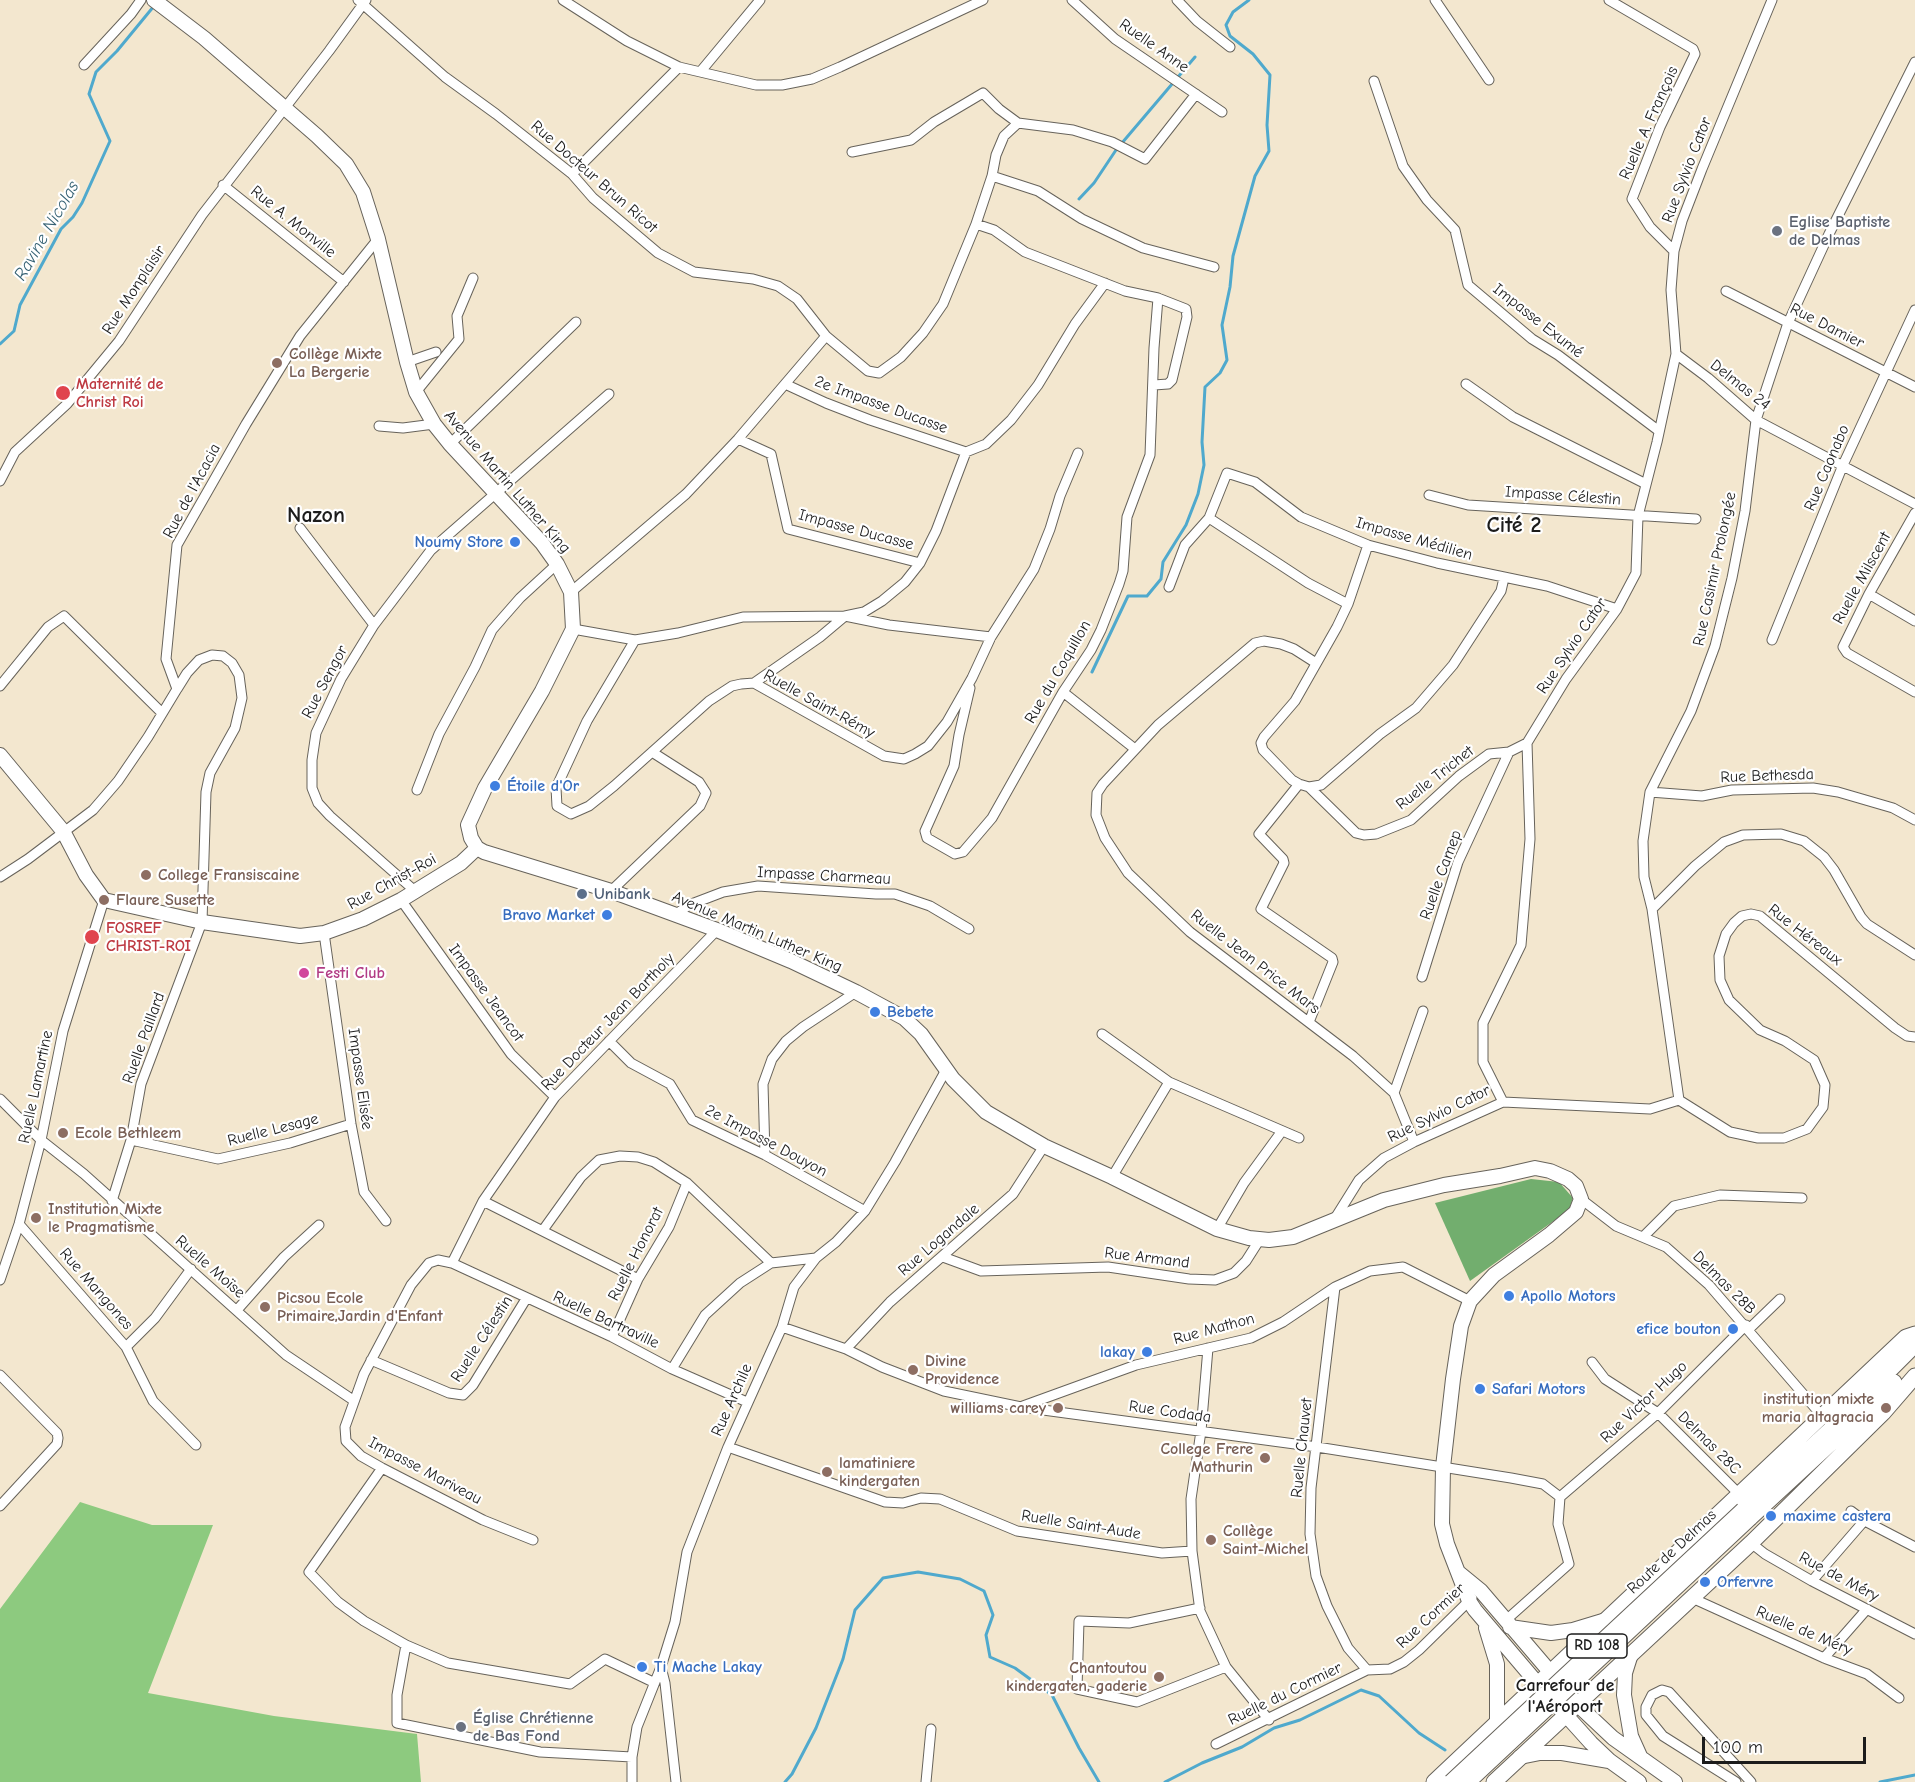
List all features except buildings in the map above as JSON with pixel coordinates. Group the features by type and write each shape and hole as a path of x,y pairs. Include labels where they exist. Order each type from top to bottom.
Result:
{"main road":[{"name":"Avenue Martin Luther King","path":"156,2 204,38 346,164 363,192 378,238 416,392 434,424 450,444 542,543 557,564 571,592 573,629 542,691 485,788 468,825 471,838 477,848 611,891 717,930 791,960 856,992 904,1018 921,1034 946,1070 986,1112 1044,1146 1217,1229 1269,1240 1293,1237 1384,1200 1444,1185 1535,1168 1550,1171 1568,1179 1576,1186 1581,1200"},
{"path":"0,755 63,831 86,875 104,900"},
{"name":"Rue Christ-Roi","path":"104,900 202,922 300,936 324,933 363,919 401,900 461,862 477,848"},
{"path":"1497,1723 1497,1664 1447,1544 1442,1524 1443,1467 1461,1326 1470,1301 1494,1275 1576,1212 1581,1200"},
{"path":"1434,1782 1538,1685 1548,1671 1608,1619 1745,1508 1823,1417 1906,1337 1915,1334"},
{"name":"Route de Delmas","path":"1451,1782 1833,1427 1915,1345"},
{"name":"Route de Delmas","path":"1468,1782 1745,1508 1841,1434 1915,1359"},
{"path":"1494,1782 1520,1757 1569,1719 1577,1704 1750,1544 1913,1385"},
{"path":"1458,1571 1481,1591 1577,1704 1613,1738 1675,1782"},
{"path":"1475,1610 1569,1719 1610,1761 1639,1782"},
{"path":"1507,1624 1551,1633 1574,1630 1608,1619"},
{"path":"1631,1654 1625,1672 1624,1695 1631,1736 1640,1756"},
{"path":"1520,1757 1540,1753 1562,1753 1610,1761"}],"street":[{"path":"84,65 141,0"},
{"path":"563,0 627,41 679,67 756,85 782,85 812,79 983,0"},
{"path":"701,71 760,0"},
{"name":"Ruelle Anne","path":"1072,0 1115,39 1222,112"},
{"path":"1177,0 1197,21 1230,47"},
{"path":"1435,0 1489,80"},
{"name":"Ruelle A. François","path":"1609,0 1693,49 1695,54 1660,128 1632,199 1650,227 1674,250"},
{"name":"Rue Sylvio Cator","path":"1332,1222 1359,1180 1384,1158 1503,1102 1483,1062 1483,1023 1521,945 1530,839 1527,743 1566,679 1617,609 1636,573 1638,516 1676,354 1671,290 1674,250 1682,221 1702,169 1772,0"},
{"name":"Rue Monplaisir","path":"0,481 15,453 68,404 119,341 223,185 285,108 362,2"},
{"name":"Rue Docteur Brun Ricot","path":"362,2 445,76 572,174 593,198 658,253 694,272 753,279 778,286 797,299 826,336 868,371 879,373 901,357 923,333 943,304 976,224 992,176 996,155 1004,136 1018,123"},
{"name":"Rue Casimir Prolongée","path":"1679,1100 1652,909 1644,877 1643,841 1650,792 1691,711 1715,646 1732,578 1745,511 1756,420 1788,323 1828,234 1915,62"},
{"path":"572,174 679,67"},
{"name":"Impasse Exumé","path":"1374,81 1403,166 1427,200 1455,230 1468,285 1532,339 1558,355 1659,431"},
{"path":"852,152 911,140 934,122 983,93 1018,123 1073,130 1112,142 1145,159 1196,94"},
{"path":"992,176 1038,191 1082,219 1143,248 1214,267"},
{"name":"Rue A. Monville","path":"223,185 344,282"},
{"path":"976,224 994,231 1024,252 1125,291 1158,298 1184,307 1188,314 1172,380 1168,384 1154,385"},
{"name":"Rue de l'Acacia","path":"177,689 166,659 177,545 246,424 300,336 378,238"},
{"path":"416,392 459,339 458,316 473,278"},
{"path":"573,629 635,640 687,631 743,617 844,616 864,612 882,601 905,582 920,562 936,531 966,452 986,444 1011,420 1038,385 1075,324 1105,283"},
{"name":"Rue Damier","path":"1726,291 1915,387"},
{"name":"Rue du Coquillon","path":"972,678 954,766 925,831 927,838 955,854 963,852 992,818 1063,692 1091,650 1123,571 1127,517 1150,455 1158,298"},
{"name":"Rue Caonabo","path":"1772,640 1843,465 1885,372 1914,316"},
{"path":"450,444 576,322"},
{"path":"571,592 686,494 738,439 826,336"},
{"path":"407,362 436,352"},
{"name":"Delmas 24","path":"1676,354 1708,378 1756,420 1915,504"},
{"name":"2e Impasse Ducasse","path":"785,384 870,420 966,452"},
{"path":"1466,384 1513,417 1646,484"},
{"name":"Rue Sengor","path":"415,891 318,803 312,788 312,760 316,733 341,679 374,625 431,550 609,394"},
{"path":"379,426 403,428 434,424"},
{"name":"Impasse Ducasse","path":"738,439 771,454 788,528 920,562"},
{"name":"Ruelle Saint-Rémy","path":"635,640 587,721 556,788 557,806 571,814 589,806 614,786 709,701 732,687 754,683 876,753 904,759 928,746 947,722 972,678 991,637 1034,569 1078,453"},
{"name":"Impasse Médilien","path":"1209,518 1227,473 1255,482 1301,517 1368,545 1437,563 1547,586 1617,609"},
{"name":"Impasse Célestin","path":"1429,495 1468,505 1696,519"},
{"name":"Ruelle Milscent","path":"1915,513 1869,594 1843,647 1847,653 1915,692"},
{"path":"1169,586 1185,545 1209,518 1308,583 1348,604"},
{"path":"300,528 374,625"},
{"path":"1368,545 1348,604 1337,627 1295,700 1261,743 1263,750 1292,780 1309,787 1321,785 1380,734 1416,708 1453,665 1501,591 1504,578"},
{"path":"417,790 439,734 492,630 520,598 557,564"},
{"path":"1869,594 1915,621"},
{"path":"0,686 48,627 64,616 162,713"},
{"path":"844,616 900,627 991,637"},
{"path":"754,683 820,637 844,616"},
{"path":"1063,692 1135,749 1158,725 1255,643 1264,641 1281,644 1317,663"},
{"name":"Ruelle Paillard","path":"112,1201 130,1140 141,1084 202,922 206,792 210,773 235,728 242,698 239,675 232,663 223,656 212,655 199,660 187,672 177,689"},
{"path":"0,877 93,810 118,781 177,689"},
{"name":"Ruelle Trichet","path":"1309,787 1356,833 1364,836 1377,834 1411,819 1459,776 1489,754 1509,752 1527,743"},
{"name":"Ruelle Jean Price Mars","path":"1135,749 1103,784 1097,794 1096,815 1105,838 1128,873 1190,932 1353,1056 1394,1093 1414,1142"},
{"path":"611,891 699,806 706,793 699,782 652,752"},
{"name":"Ruelle Camep","path":"1422,977 1458,862 1509,752"},
{"path":"1299,784 1259,834 1283,859 1284,863 1261,909 1332,958 1333,962 1309,1022"},
{"name":"Rue Bethesda","path":"1650,792 1702,796 1732,790 1813,788 1838,792 1893,808 1915,820"},
{"path":"1652,909 1695,866 1724,842 1743,835 1781,834 1804,842 1824,857 1867,924 1915,955"},
{"name":"Impasse Charmeau","path":"675,915 689,905 723,892 758,886 895,894 930,906 969,929"},
{"name":"Ruelle Lamartine","path":"0,1280 19,1224 41,1140 63,1031 104,900"},
{"name":"Impasse Jeancot","path":"401,900 511,1054 555,1097"},
{"name":"Rue Héreaux","path":"1679,1100 1730,1132 1758,1138 1784,1138 1807,1129 1823,1107 1825,1086 1814,1060 1785,1041 1761,1030 1729,1000 1720,980 1719,956 1726,934 1742,916 1751,914 1760,916 1895,1029 1907,1036 1915,1037"},
{"name":"Rue Docteur Jean Bartholy","path":"452,1263 483,1201 555,1097 717,930"},
{"name":"Impasse Elisée","path":"324,933 351,1124 364,1192 386,1221"},
{"path":"765,1155 763,1084 772,1059 786,1041 803,1027 856,992"},
{"path":"1394,1093 1423,1011"},
{"path":"1102,1034 1169,1082 1299,1138"},
{"name":"2e Impasse Douyon","path":"609,1041 631,1063 670,1084 692,1120 765,1155 865,1211"},
{"name":"Rue Archile","path":"632,1782 632,1757 638,1727 675,1622 687,1552 747,1402 782,1327 794,1287 816,1258 836,1242 865,1211 946,1070"},
{"path":"1112,1177 1169,1082"},
{"name":"Ruelle Moïse","path":"0,1100 41,1140 84,1174 286,1355 353,1400"},
{"path":"1503,1102 1650,1109 1679,1100"},
{"name":"Ruelle Lesage","path":"130,1140 218,1159 290,1143 351,1124"},
{"path":"1217,1229 1244,1183 1282,1131"},
{"name":"Rue Logandale","path":"846,1349 890,1302 1014,1194 1044,1146"},
{"path":"543,1230 581,1177 599,1160 620,1156 638,1156 654,1162 687,1183 771,1263"},
{"name":"Ruelle Honorat","path":"612,1337 638,1279 669,1227 687,1183"},
{"path":"1643,1237 1674,1206 1686,1203 1720,1195 1802,1198"},
{"name":"Delmas 28B","path":"1581,1200 1616,1226 1666,1247 1709,1285 1823,1417"},
{"path":"483,1201 638,1279"},
{"name":"Rue Mangones","path":"19,1224 126,1347 153,1401 196,1445"},
{"path":"237,1310 284,1257 319,1225"},
{"name":"Rue Armand","path":"943,1257 981,1271 1108,1267 1189,1279 1215,1280 1234,1273 1246,1261 1260,1239"},
{"path":"672,1369 705,1316 740,1283 771,1263 816,1258"},
{"path":"353,1400 371,1360 411,1285 429,1263 438,1260 452,1263"},
{"name":"Ruelle Bartraville","path":"452,1263 612,1337 672,1369 747,1402"},
{"name":"Rue Mathon","path":"1021,1407 1136,1365 1251,1338 1283,1322 1335,1287 1370,1270 1403,1267 1470,1301"},
{"name":"Rue Mangones","path":"126,1347 155,1318 191,1269"},
{"name":"Ruelle Chauvet","path":"1335,1287 1311,1488 1310,1534 1316,1576 1327,1606 1348,1648 1367,1670"},
{"name":"Ruelle Célestin","path":"371,1360 449,1393 463,1395 473,1385 526,1299"},
{"name":"Rue Victor Hugo","path":"1560,1497 1658,1413 1747,1327 1780,1299"},
{"name":"Rue Codada","path":"782,1327 846,1349 882,1367 944,1391 1021,1407 1317,1447 1543,1484 1560,1497"},
{"path":"1208,1348 1201,1431 1191,1499 1192,1551 1200,1608 1226,1667 1269,1720"},
{"name":"Delmas 28C","path":"1592,1362 1605,1379 1658,1413 1745,1508"},
{"path":"0,1375 57,1433 58,1438 57,1444 0,1506"},
{"name":"Impasse Mariveau","path":"353,1400 345,1427 346,1441 361,1456 483,1520 533,1540"},
{"name":"Ruelle Saint-Aude","path":"728,1447 885,1502 903,1503 921,1498 940,1499 1017,1531 1162,1553 1192,1551"},
{"path":"382,1467 309,1572 338,1602 364,1621 406,1645 448,1663 570,1684 605,1659 653,1682"},
{"path":"1507,1624 1569,1564 1558,1524 1560,1497"},
{"path":"1851,1510 1864,1521 1915,1547"},
{"path":"1812,1581 1864,1521"},
{"name":"Rue de Méry","path":"1750,1544 1812,1581 1915,1634"},
{"name":"Rue Cormier","path":"1367,1670 1390,1669 1404,1662 1475,1610 1481,1591"},
{"name":"Ruelle de Méry","path":"1692,1598 1824,1658 1867,1674 1899,1698"},
{"path":"1200,1608 1129,1623 1079,1621 1077,1689 1109,1694 1137,1702 1226,1667"},
{"path":"1824,1658 1868,1609"},
{"path":"406,1645 397,1695 397,1723 540,1752 632,1757"},
{"path":"661,1667 665,1683 676,1782"},
{"name":"Ruelle du Cormier","path":"1216,1744 1367,1670"},
{"path":"1736,1782 1663,1736 1646,1715 1646,1707 1652,1695 1662,1690 1669,1692 1751,1782"},
{"path":"926,1782 931,1729"}],"green space":[{"path":"1531,1179 1559,1182 1573,1198 1569,1210 1470,1281 1435,1203"},
{"path":"80,1502 152,1525 213,1525 148,1693 274,1716 417,1734 421,1782 0,1782 0,1609"}],"waterway":[{"path":"1092,672 1128,596 1147,596 1161,579 1163,562 1186,525 1198,494 1204,465 1202,442 1205,387 1220,373 1227,360 1222,325 1230,287 1233,256 1255,176 1269,151 1267,125 1270,75 1253,54 1230,36 1226,25 1233,12 1249,0"},
{"name":"Ravine Nicolas","path":"0,344 14,331 20,305 61,229 82,203 110,141 89,94 96,72 117,51 154,6"},
{"path":"1079,199 1094,183 1116,150 1195,57"},
{"path":"785,1782 792,1774 816,1728 843,1659 855,1610 883,1578 918,1572 960,1579 984,1591 993,1615 986,1635 990,1657 1015,1668 1052,1695 1099,1782"},
{"path":"1165,1782 1202,1763 1242,1747 1274,1728 1300,1720 1361,1690 1379,1696 1419,1733 1445,1750"},
{"path":"1880,1782 1915,1775"}],"place":[{"name":"Eglise Baptiste de Delmas","path":"1777,231"},
{"name":"Collège Mixte La Bergerie","path":"277,363"},
{"name":"Maternité de Christ Roi","path":"63,393"},
{"name":"Noumy Store","path":"515,542"},
{"name":"Étoile d'Or","path":"495,786"},
{"name":"College Fransiscaine","path":"146,875"},
{"name":"Unibank","path":"582,894"},
{"name":"Flaure Susette","path":"104,900"},
{"name":"Bravo Market","path":"607,915"},
{"name":"FOSREF CHRIST-ROI","path":"92,937"},
{"name":"Festi Club","path":"304,973"},
{"name":"Bebete","path":"875,1012"},
{"name":"Ecole Bethleem","path":"63,1133"},
{"name":"Institution Mixte le Pragmatisme","path":"36,1218"},
{"name":"Apollo Motors","path":"1509,1296"},
{"name":"Picsou Ecole Primaire,Jardin d'Enfant","path":"265,1307"},
{"name":"efice bouton","path":"1733,1329"},
{"name":"lakay","path":"1147,1352"},
{"name":"Divine Providence","path":"913,1370"},
{"name":"Safari Motors","path":"1480,1389"},
{"name":"williams carey","path":"1058,1408"},
{"name":"institution mixte maria altagracia","path":"1886,1408"},
{"name":"College Frere Mathurin","path":"1265,1458"},
{"name":"lamatiniere kindergaten","path":"827,1472"},
{"name":"maxime castera","path":"1771,1516"},
{"name":"Collège Saint-Michel","path":"1211,1540"},
{"name":"Orfervre","path":"1705,1582"},
{"name":"Ti Mache Lakay","path":"642,1667"},
{"name":"Chantoutou kindergaten, gaderie","path":"1159,1677"},
{"name":"Église Chrétienne de Bas Fond","path":"461,1727"}],"district":[{"name":"Nazon","path":"316,516"},
{"name":"Cité 2","path":"1514,526"},
{"name":"Carrefour de l'Aéroport","path":"1565,1696"}]}
